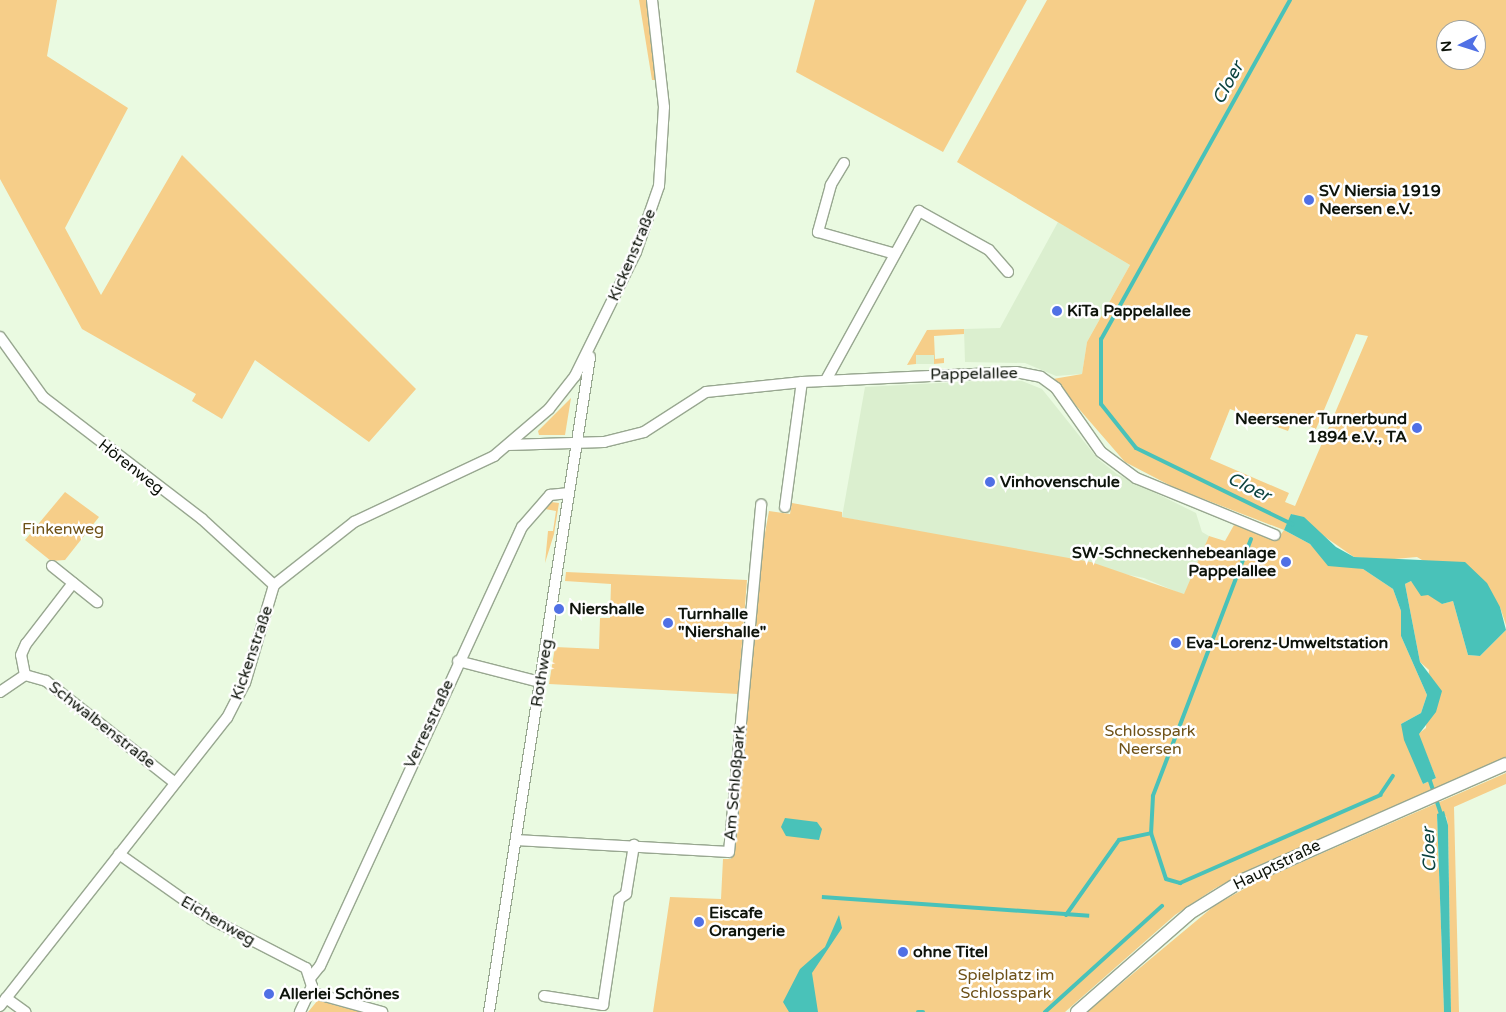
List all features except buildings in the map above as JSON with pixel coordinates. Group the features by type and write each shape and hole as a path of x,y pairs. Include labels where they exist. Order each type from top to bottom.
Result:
{"street":[{"name":"Kickenstraße","path":"3,1002 234,706 274,585 354,522 460,476 508,445 565,390 598,334 647,226 661,172 664,107 652,0"},
{"path":"844,163 831,185 818,232 895,254"},
{"path":"826,380 919,211 989,250 1008,272"},
{"name":"Rothweg","path":"489,1012 576,443 598,334"},
{"name":"Hörenweg","path":"0,337 43,398 202,519 274,585"},
{"name":"Pappelallee","path":"576,443 604,442 644,432 706,392 826,380 1016,372 1041,377 1056,388 1101,452 1136,478 1274,535"},
{"path":"785,507 802,382"},
{"path":"508,445 576,443"},
{"name":"Verresstraße","path":"300,1012 458,660 522,527 550,495 569,493"},
{"name":"Am Schloßpark","path":"516,840 729,852 761,504"},
{"path":"52,566 97,602"},
{"path":"0,692 25,675 21,655 26,644 73,583"},
{"path":"458,660 540,682"},
{"name":"Schwalbenstraße","path":"25,675 46,681 175,783"},
{"name":"Hauptstraße","path":"1077,1012 1190,913 1243,880 1506,764"},
{"path":"544,996 602,1008 619,899 626,894 634,846"},
{"name":"Eichenweg","path":"119,854 201,912 303,966 311,985 382,1012"},
{"path":"3,1002 25,1012"}],"shaded area":[{"name":"KiTa Pappelallee","path":"1058,222 1130,265 1087,342 1082,374 1056,376 1025,363 965,362 964,329 1000,328"},
{"path":"915,355 934,355 934,364 915,364"},
{"name":"Vinhovenschule","path":"994,380 1022,381 1042,389 1098,459 1117,474 1196,513 1202,532 1209,536 1184,595 1144,578 842,517 865,387"}],"green space":[{"path":"0,0 57,0 47,56 128,108 65,228 101,295 182,155 416,389 369,442 255,360 222,419 192,401 196,394 82,329 0,179"},
{"path":"639,0 648,0 657,80 652,80"},
{"path":"815,0 1027,0 943,152 796,72"},
{"path":"1047,0 1506,0 1506,625 1500,607 1417,557 1383,560 1354,557 1292,514 1284,530 1175,488 1125,462 1053,379 1082,374 1087,342 1130,265 957,162","holes":["1356,334 1368,336 1295,506 1285,502 1289,493 1210,459 1230,409 1288,431 1293,419 1316,429"]},
{"path":"964,329 964,334 934,336 935,359 944,358 944,363 934,364 934,355 916,355 916,364 907,365 927,330"},
{"path":"571,398 565,435 539,435 538,431"},
{"name":"Finkenweg","path":"65,492 99,517 65,560 51,561 25,540"},
{"path":"551,502 559,503 554,534 545,563 548,531 553,531 556,511 545,509"},
{"name":"Schlosspark Neersen","path":"792,503 842,512 842,517 1091,562 1184,594 1209,536 1225,541 1234,525 1276,541 1284,530 1310,544 1326,561 1363,569 1393,589 1401,611 1401,636 1427,695 1421,713 1401,724 1423,784 1436,778 1418,734 1426,728 1429,670 1420,662 1405,584 1411,581 1442,604 1453,601 1468,655 1480,656 1506,630 1506,759 1255,867 1214,889 1175,915 1065,1012 653,1012 670,897 721,899 723,859 731,859 737,835 759,566 769,511 790,514","holes":["795,820 805,823 819,840 799,834"]},
{"path":"566,572 747,580 738,694 549,684 555,647 599,649 600,618 610,618 611,584 565,581"},
{"path":"1506,773 1506,784 1454,807 1459,1012 1451,1012 1448,825 1446,816 1437,814 1444,1012 1087,1012 1214,906 1256,882"},
{"path":"318,1000 334,1005 361,1012 308,1012"}],"water":[{"path":"1291,514 1304,517 1336,547 1354,557 1465,562 1487,583 1500,607 1506,630 1480,656 1468,655 1453,601 1442,604 1428,595 1421,596 1411,581 1405,584 1420,662 1442,691 1436,712 1419,734 1436,778 1423,784 1404,740 1401,724 1421,713 1427,695 1401,636 1401,611 1393,589 1363,569 1328,566 1310,544 1284,530"},
{"path":"1444,811 1448,825 1451,1012 1444,1012 1437,814"},
{"path":"785,818 817,822 822,829 819,840 786,836 781,827"},
{"path":"822,895 1089,914 1089,918 822,899"},
{"path":"839,915 842,928 812,973 818,1012 789,1012 783,1002 800,969 825,947"}],"waterway":[{"name":"Cloer","path":"1290,0 1101,339 1101,404 1136,448 1292,524"},
{"path":"1251,539 1153,796 1151,833 1166,879 1180,883 1380,795 1393,776"},
{"name":"Cloer","path":"1429,778 1442,817"},
{"path":"1066,915 1119,840 1151,833"},
{"path":"1045,1012 1162,906"},
{"path":"918,1012 923,1012"}],"place":[{"name":"SV Niersia 1919 Neersen e.V.","path":"1309,200"},
{"name":"KiTa Pappelallee","path":"1057,311"},
{"name":"Neersener Turnerbund 1894 e.V., TA","path":"1417,428"},
{"name":"Vinhovenschule","path":"990,482"},
{"name":"SW-Schneckenhebeanlage Pappelallee","path":"1286,562"},
{"name":"Niershalle","path":"559,609"},
{"name":"Turnhalle \"Niershalle\"","path":"668,623"},
{"name":"Eva-Lorenz-Umweltstation","path":"1176,643"},
{"name":"Eiscafe Orangerie","path":"699,922"},
{"name":"ohne Titel","path":"903,952"},
{"name":"Allerlei Schönes","path":"269,994"}],"park label":[{"name":"Spielplatz im Schlosspark","path":"1006,984"}]}
